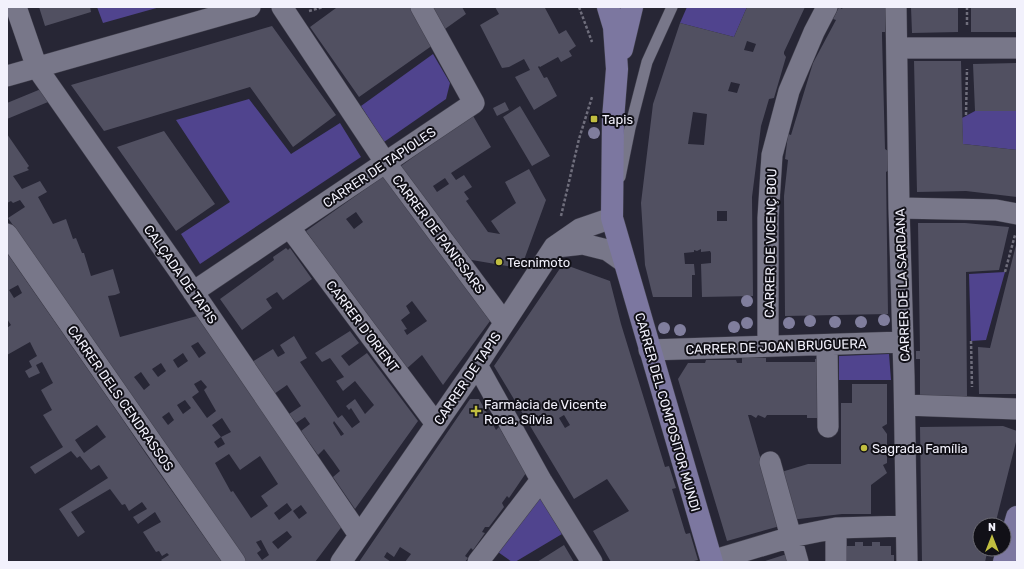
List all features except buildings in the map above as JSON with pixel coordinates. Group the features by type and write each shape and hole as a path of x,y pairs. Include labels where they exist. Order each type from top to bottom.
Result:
{"street":[{"name":"CALÇADA DE TAPIS","path":"16,7 37,68 360,535"},
{"path":"7,76 250,7"},
{"name":"CARRER DE PANISSARS","path":"282,7 385,162 504,322"},
{"name":"CARRER DE TAPIOLES","path":"193,292 474,103 421,7"},
{"path":"608,7 614,26 617,69"},
{"path":"624,262 612,218 613,119 617,69 632,7"},
{"name":"CARRER DE VICENÇ BOU","path":"768,346 768,218 772,155 789,91 814,32 827,7"},
{"name":"CARRER DE LA SARDANA","path":"896,7 907,562"},
{"path":"896,48 1017,48"},
{"path":"899,208 996,210 1017,214"},
{"name":"CARRER DE TAPIS","path":"341,562 477,365 554,247 580,228 612,218"},
{"name":"CARRER D'ORIENT","path":"290,228 436,424"},
{"name":"CARRER DELS CENDRASSOS","path":"7,234 234,562"},
{"path":"554,247 583,244 607,250 624,262"},
{"name":"CARRER DEL COMPOSITOR MUNDI","path":"624,262 711,561"},
{"name":"CARRER DE JOAN BRUGUERA","path":"649,350 903,342"},
{"path":"827,345 828,427"},
{"path":"477,365 541,480 592,562"},
{"path":"905,405 1017,409"},
{"path":"770,462 798,562"},
{"path":"478,562 541,480"},
{"path":"1004,562 1017,517"},
{"path":"711,561 791,537 836,528 906,526"},
{"path":"836,528 836,562"}],"lane":[{"path":"612,218 630,128 647,62 672,7"}],"path":[{"path":"580,7 594,47"},
{"path":"966,116 967,48"},
{"path":"554,247 579,139 593,91"},
{"path":"1005,272 1015,234"},
{"path":"971,341 973,407"}],"shaded area":[{"path":"97,7 160,7 103,23"},
{"path":"687,7 747,7 734,37 680,23"},
{"path":"433,54 450,83 446,99 384,142 361,106"},
{"path":"249,99 291,154 340,123 361,157 200,264 181,234 230,202 176,120"},
{"path":"975,111 1017,111 1017,150 963,144 962,118"},
{"path":"1005,272 986,340 971,341 969,274"},
{"path":"889,354 891,380 839,380 839,356"},
{"path":"540,497 562,534 515,562 512,562 498,552"}],"place":[{"name":"Tapis","path":"594,119"},
{"name":"Tecnimoto","path":"499,262"},
{"name":"Farmàcia de Vicente Roca, Sílvia","path":"476,411"},
{"name":"Sagrada Família","path":"864,448"}]}
